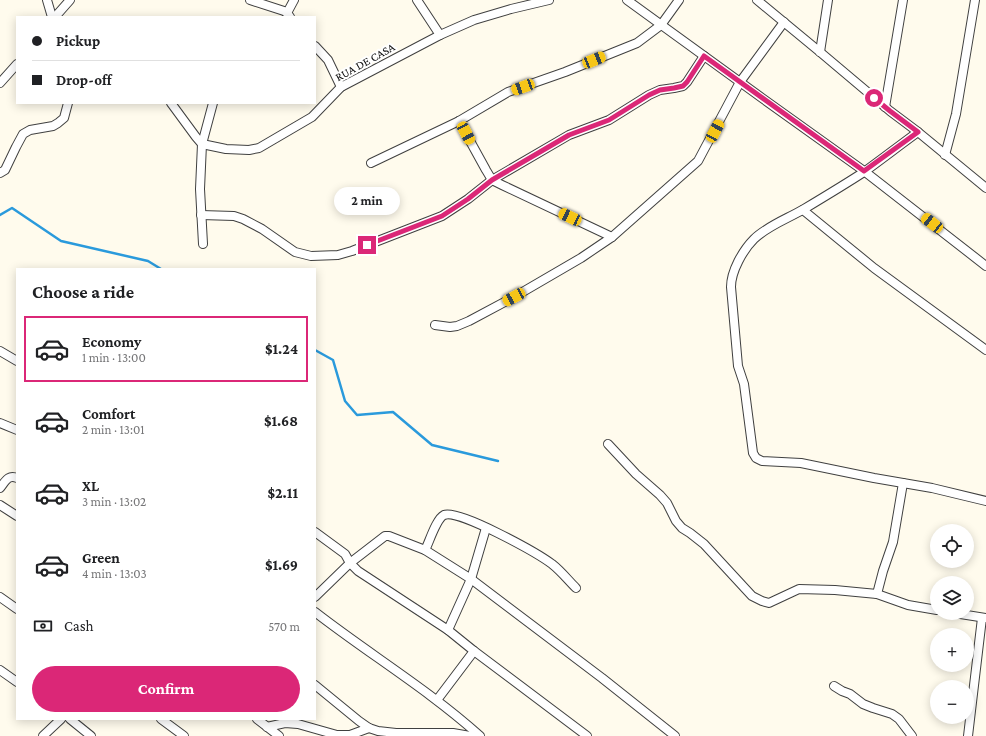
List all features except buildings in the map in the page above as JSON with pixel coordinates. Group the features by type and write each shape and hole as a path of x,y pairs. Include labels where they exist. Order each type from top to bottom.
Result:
{"street":[{"path":"47,0 54,16"},
{"path":"55,16 70,0"},
{"path":"250,0 284,11 289,15 294,0"},
{"path":"417,0 440,35"},
{"name":"RUA DE CASA","path":"202,144 249,150 259,148 312,117 341,87 440,35 474,20 549,0"},
{"path":"628,0 864,171 986,266"},
{"path":"371,163 459,121 508,92 565,72 637,43 661,25 679,0"},
{"path":"757,0 885,107 986,188"},
{"path":"820,52 828,0"},
{"path":"885,107 903,0"},
{"path":"945,155 956,114 975,0"},
{"path":"435,325 450,327 469,321 581,258 612,237 698,161 740,82 784,22"},
{"path":"316,47 328,60 341,87"},
{"path":"201,215 234,216 243,219 273,236 295,252 311,256 338,255 352,251 442,216 468,199 492,180 569,135 609,120 649,95 660,90 683,86 704,56"},
{"path":"0,83 16,65"},
{"path":"0,173 5,170 23,134 30,130 53,126 58,123 64,118 68,104"},
{"path":"173,104 202,144"},
{"path":"203,244 200,189 202,144 213,104"},
{"path":"459,121 492,180 612,237"},
{"path":"918,132 864,171 803,210 760,234 745,250 733,272 730,287 736,353 738,366 744,384 753,453 756,458 762,461 801,463 932,488 986,501"},
{"path":"803,210 874,268 986,350"},
{"path":"0,351 16,360"},
{"path":"0,423 16,430"},
{"path":"608,444 636,474 660,495 682,528 704,544 752,596 769,603 799,589 836,590 877,594 908,605 930,609"},
{"path":"0,488 7,478 11,476 16,477"},
{"path":"877,594 893,542 903,483"},
{"path":"0,505 16,515"},
{"path":"426,550 439,520 444,515 465,518 536,554 554,566 576,588"},
{"path":"448,630 471,580 486,528"},
{"path":"316,533 345,554 350,563 358,571 448,630 586,736"},
{"path":"316,596 350,563 385,536 389,536 426,550 471,580 602,678 675,736"},
{"path":"0,597 16,608"},
{"path":"316,613 437,700 480,736"},
{"path":"968,736 984,618 974,616"},
{"path":"437,700 474,651"},
{"path":"0,670 16,681"},
{"path":"316,686 359,721 369,728 378,731 396,733 453,733 470,736"},
{"path":"834,686 850,694 863,704 892,714 899,719 912,736"},
{"path":"43,736 60,720"},
{"path":"71,720 91,736"},
{"path":"162,720 184,736"},
{"path":"258,720 279,736"},
{"path":"267,727 284,723 298,724 337,735 350,735 369,728"}],"waterway":[{"path":"0,215 12,208 61,241 148,261 159,268"},
{"path":"316,351 333,360 345,401 357,415 393,412 432,445 498,461"}],"route":[{"path":"367,245 442,216 468,199 492,180 569,135 609,120 649,95 660,90 683,86 704,56 864,171 918,132 874,98"}]}
